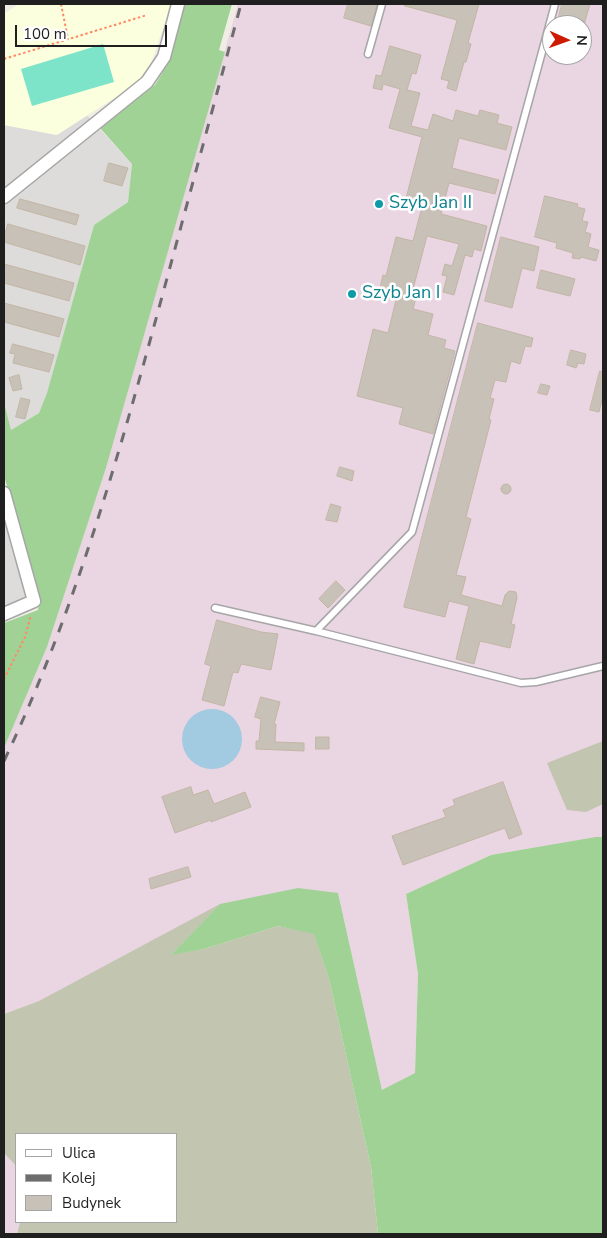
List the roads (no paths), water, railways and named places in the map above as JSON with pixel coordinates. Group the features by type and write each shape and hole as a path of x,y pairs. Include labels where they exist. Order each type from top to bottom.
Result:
{"street":[{"path":"4,197 147,82 164,57 178,4"},
{"path":"4,493 34,601 4,614"}],"lane":[{"path":"368,54 382,4"},
{"path":"316,631 412,532 555,4"},
{"path":"215,608 521,682 536,682 603,666"}],"water":[{"path":"212,709 229,714 237,722 242,739 237,756 229,764 212,769 195,764 187,756 182,739 187,722 195,714"}],"railway":[{"path":"4,761 53,647 113,472 241,4"}],"place":[{"name":"Szyb Jan II","path":"379,204"},
{"name":"Szyb Jan I","path":"352,294"}]}
